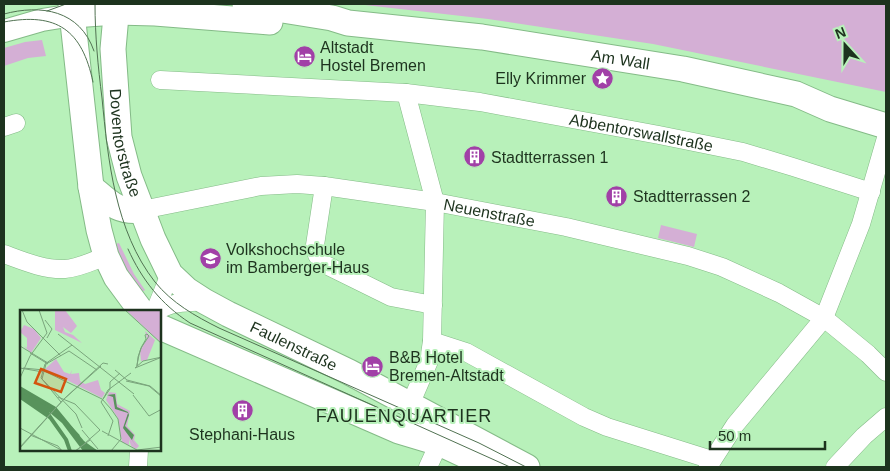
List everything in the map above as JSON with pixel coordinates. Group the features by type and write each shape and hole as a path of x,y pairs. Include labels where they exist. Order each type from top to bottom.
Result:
{"main road":[{"name":"Am Wall","path":"245,4 332,18 348,23 482,37 647,63 796,94 830,109 886,126"},
{"name":"Am Wall","path":"72,9 116,8 329,27 348,23"},
{"name":"Doventorstraße","path":"116,8 113,49 119,137 129,176 153,239 170,274"},
{"path":"72,9 91,187 99,230 106,256 116,277 140,310"},
{"path":"830,109 841,105 854,104 886,110"},
{"path":"91,187 120,209 142,210"},
{"name":"Faulenstraße","path":"170,274 187,290 204,301 349,372 527,467"},
{"name":"Faulenstraße","path":"161,327 399,431 439,443 490,467"}],"street":[{"path":"4,31 72,9"},
{"name":"Abbentorswallstraße","path":"160,80 406,93 480,102 714,146 793,167 870,192"},
{"path":"406,93 435,202 432,341 429,361 410,405"},
{"path":"432,341 474,356 584,417 710,464 750,405 824,318 862,224 886,138"},
{"name":"Neuenstraße","path":"142,210 262,186 297,184 324,186 435,202 566,227 688,256 722,267 779,293 824,318 868,354 886,372"},
{"path":"324,186 316,245 317,255 322,262 391,297 432,304"},
{"path":"4,254 33,264 64,269 76,267 106,256"},
{"path":"157,310 170,274"},
{"path":"159,310 172,304 204,301"},
{"path":"835,467 864,436 886,417"},
{"path":"428,467 439,443"},
{"path":"138,467 139,451"}],"shaded area":[{"path":"356,4 886,4 886,92 653,44 488,19"},
{"path":"42,40 46,56 28,58 4,66 4,48 25,42"},
{"path":"661,225 697,234 694,247 658,238"},
{"path":"119,243 134,274 145,290 139,294 111,245"}],"tram line":[{"path":"47,11 66,4"},
{"path":"95,4 99,75 107,146 116,194 122,218 141,262 162,290 184,308 219,328 479,443 526,467"},
{"path":"4,14 32,10 58,13 79,27 88,37 94,51"},
{"path":"4,22 39,20 53,23 64,29 82,49 93,82"},
{"path":"128,249 153,290 170,308 190,323 510,467"}],"place":[{"name":"Altstadt Hostel Bremen","path":"304,56"},
{"name":"Elly Krimmer","path":"602,78"},
{"name":"Stadtterrassen 1","path":"475,157"},
{"name":"Stadtterrassen 2","path":"617,196"},
{"name":"Volkshochschule im Bamberger-Haus","path":"210,258"},
{"name":"B&B Hotel Bremen-Altstadt","path":"373,366"},
{"name":"Stephani-Haus","path":"242,410"}],"district":[{"name":"FAULENQUARTIER","path":"404,416"}]}
